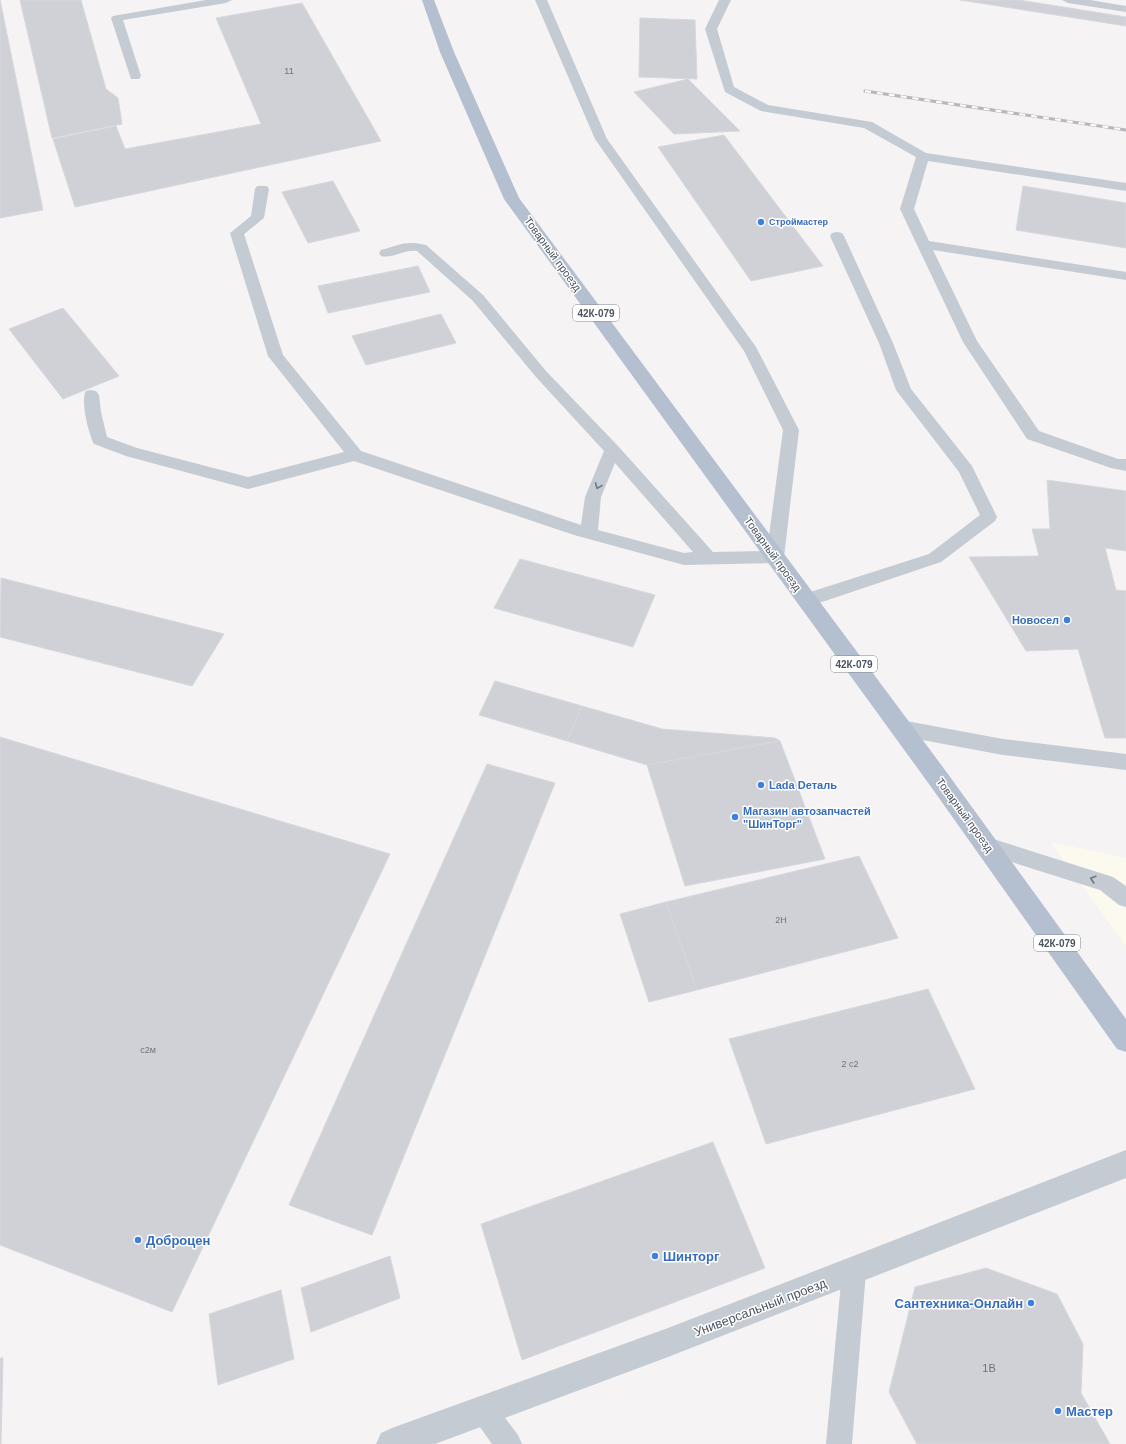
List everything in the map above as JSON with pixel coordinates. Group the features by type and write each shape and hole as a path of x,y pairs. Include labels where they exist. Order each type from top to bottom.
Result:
{"main road":[{"name":"Товарный проезд","path":"428,0 447,52 512,199 901,728 1126,1040"}],"street":[{"name":"Универсальный проезд","path":"392,1444 854,1272 1126,1164"}],"lane":[{"path":"135,76 117,18 226,0"},
{"path":"262,189 257,218 237,233 276,356 355,455 589,533 684,559 775,557 791,430 750,350 674,240 601,139 541,0"},
{"path":"725,0 711,29 729,89 765,108 868,125 923,156 1126,187"},
{"path":"1068,0 1126,9"},
{"path":"923,156 908,209 970,342 1034,435 1117,464 1126,465"},
{"path":"807,600 935,558 989,517 966,470 904,390 886,343 837,236"},
{"path":"924,244 1126,276"},
{"path":"386,253 410,246 420,248 478,298 541,374 612,450 709,559"},
{"path":"91,395 93,412 100,440 132,452 248,483 355,455"},
{"path":"589,533 593,497 612,450"},
{"path":"901,728 1003,747 1126,762"},
{"path":"987,846 1106,882 1126,898"},
{"path":"839,1444 854,1272"},
{"path":"484,1411 509,1444"}],"shaded area":[{"path":"1050,842 1126,858 1126,946"}],"building":[{"path":"0,0 43,210 0,218"},
{"path":"20,0 81,0 106,89 118,98 122,124 52,138"},
{"path":"960,0 1019,0 1126,17 1126,26"},
{"path":"302,3 381,141 75,207 53,139 116,126 125,149 261,124 216,18"},
{"path":"640,18 695,20 697,79 639,77"},
{"path":"688,79 740,131 674,134 634,92"},
{"path":"724,135 823,266 751,281 658,147"},
{"path":"333,181 360,231 308,243 282,192"},
{"path":"1023,186 1126,203 1126,248 1016,230"},
{"path":"418,266 430,292 328,313 318,286"},
{"path":"63,308 119,376 63,399 9,329"},
{"path":"441,314 456,343 366,365 352,336"},
{"name":"Новосел","path":"1047,480 1126,491 1126,551 1105,548 1116,590 1126,591 1126,738 1105,738 1078,649 1026,651 969,557 1039,556 1032,529 1050,529"},
{"path":"520,559 655,595 633,647 494,608"},
{"path":"1,578 224,634 192,686 0,637"},
{"path":"495,681 582,706 567,741 479,715"},
{"path":"582,706 662,729 775,738 780,741 647,765 567,741"},
{"path":"0,737 390,854 172,1312 0,1245"},
{"path":"780,741 825,859 685,886 647,765"},
{"path":"487,764 555,783 372,1235 289,1205"},
{"path":"859,856 898,938 697,990 666,902"},
{"path":"666,902 697,990 649,1002 620,914"},
{"path":"928,989 975,1089 766,1144 729,1039"},
{"path":"713,1142 765,1268 522,1360 481,1224"},
{"path":"390,1256 400,1298 311,1332 301,1288"},
{"path":"986,1268 1057,1294 1083,1344 1081,1393 1110,1444 917,1444 889,1392 915,1287"},
{"path":"281,1290 294,1359 218,1385 209,1314"},
{"path":"0,1358 3,1358 1,1444 0,1444"}],"railway":[{"path":"865,91 1126,130"}],"place":[{"name":"Строймастер","path":"761,222"},
{"name":"Новосел","path":"1067,620"},
{"name":"Lada Dеталь","path":"761,785"},
{"name":"Магазин автозапчастей \"ШинТорг\"","path":"735,817"},
{"name":"Доброцен","path":"138,1240"},
{"name":"Шинторг","path":"655,1256"},
{"name":"Сантехника-Онлайн","path":"1031,1303"},
{"name":"Мастер","path":"1058,1411"}]}
